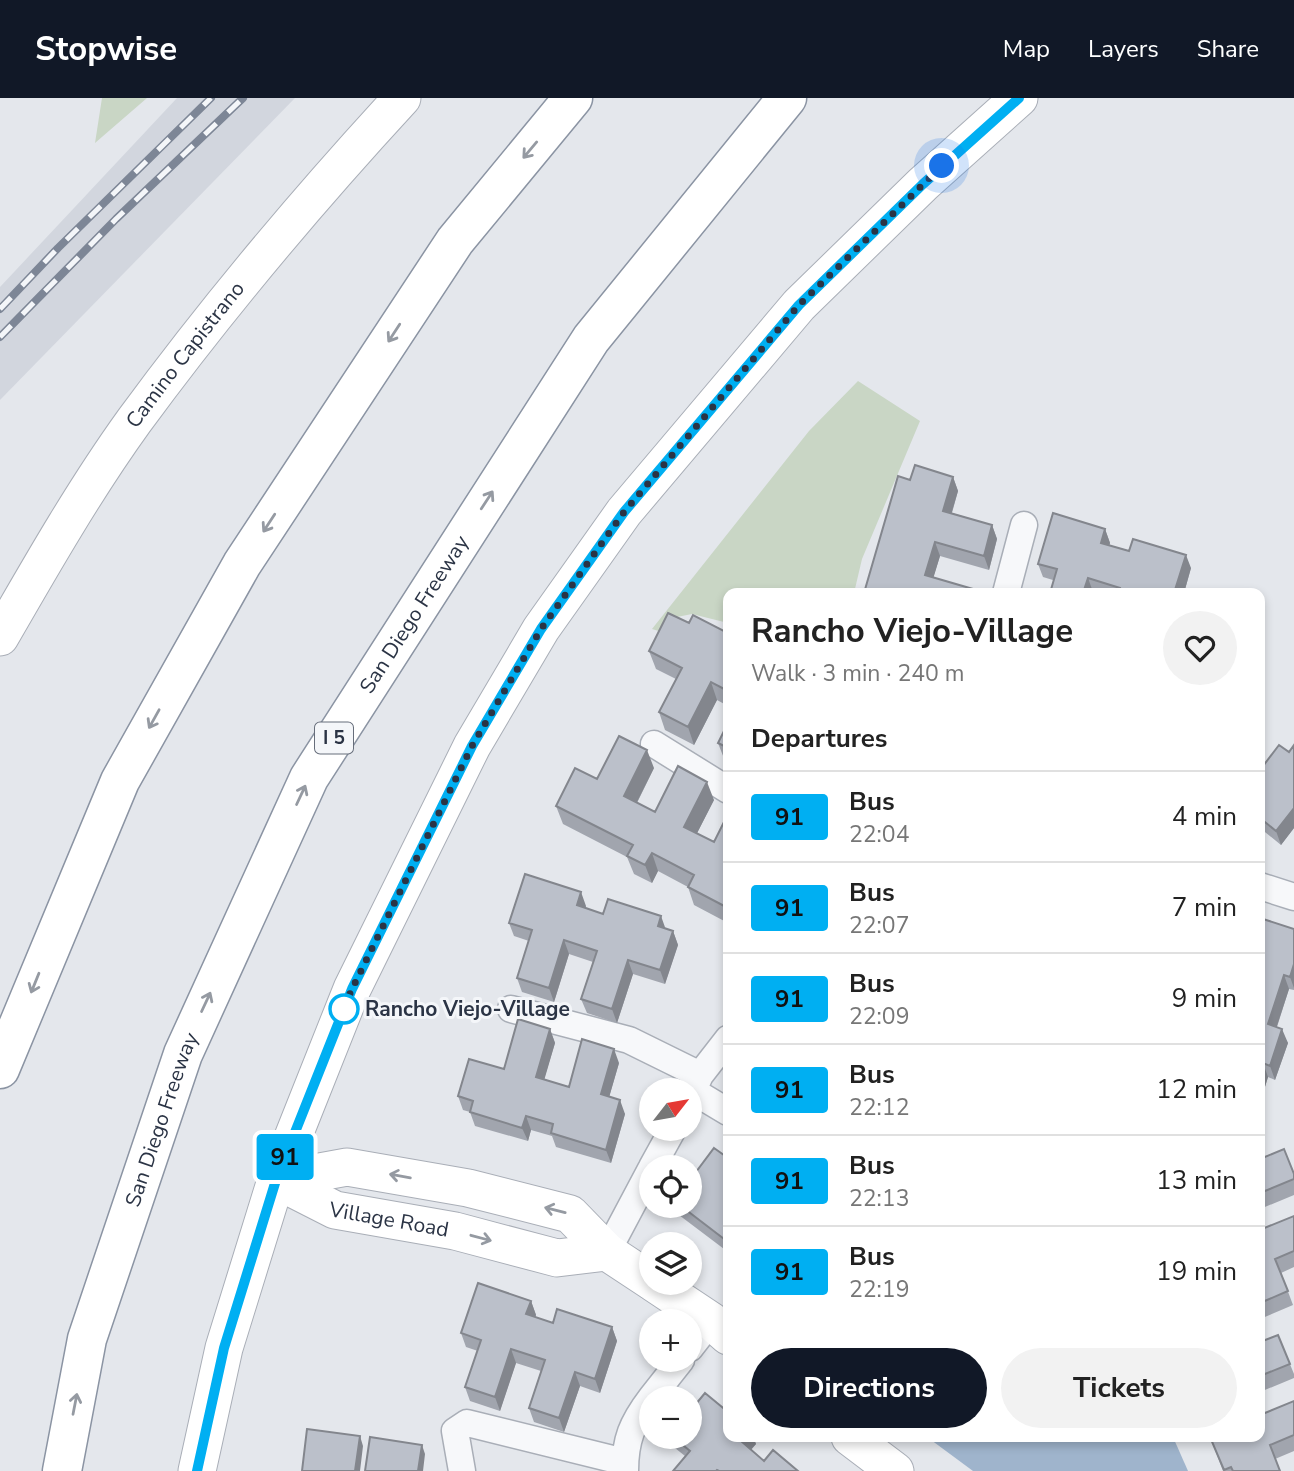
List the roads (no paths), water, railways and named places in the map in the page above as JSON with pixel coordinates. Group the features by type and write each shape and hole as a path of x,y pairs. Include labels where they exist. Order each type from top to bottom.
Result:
{"highway":[{"path":"0,1069 120,781 242,564 454,241 573,98"},
{"name":"San Diego Freeway","path":"62,1471 87,1339 183,1054 309,778 590,339 787,98"}],"main road":[{"name":"Camino Capistrano","path":"0,637 49,552 133,422 301,209 402,98"},
{"path":"197,1471 224,1348 276,1180 352,989 472,746 541,629 624,512 799,305 923,184 1018,98"},
{"name":"Village Road","path":"276,1180 347,1167 468,1188 570,1214 607,1252 639,1273"},
{"name":"Village Road","path":"666,1295 709,1335"},
{"path":"857,1442 895,1471"}],"street":[{"path":"1007,588 1024,525"},
{"path":"654,744 723,787"},
{"path":"1265,888 1294,897"},
{"path":"511,1009 629,1040 680,1078"},
{"path":"701,1078 723,1045"},
{"path":"702,1094 723,1108"},
{"path":"607,1252 639,1192"},
{"path":"660,1386 672,1372"},
{"path":"462,1471 454,1431 467,1423 625,1466 628,1436 639,1418"}],"water":[{"path":"934,1442 1175,1442 1188,1471 973,1471"}],"railway":[{"path":"0,309 58,248 211,98"},
{"path":"0,337 116,219 243,98"}],"place":[{"name":"Rancho Viejo-Village","path":"344,1009"}]}
